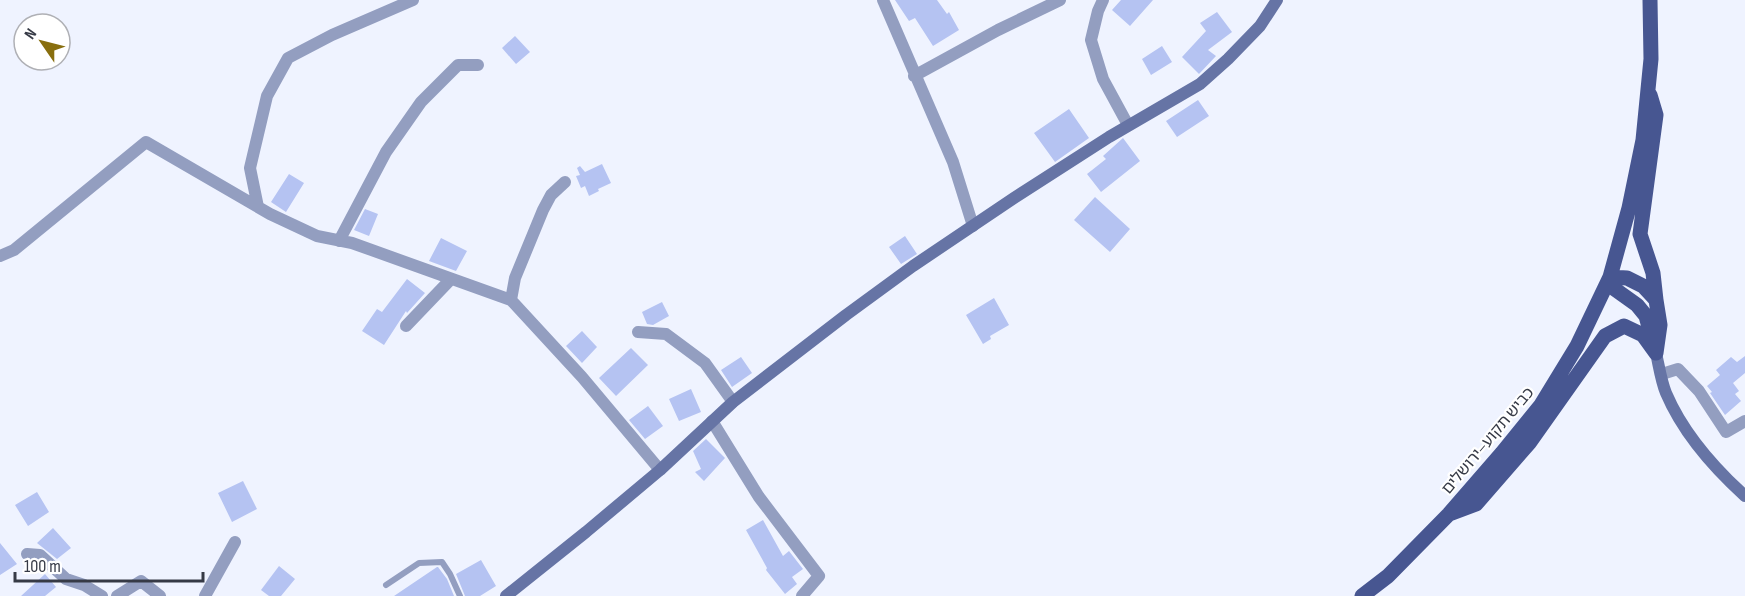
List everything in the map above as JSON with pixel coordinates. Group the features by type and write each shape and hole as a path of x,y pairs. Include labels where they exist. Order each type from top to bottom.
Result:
{"main road":[{"name":"כביש תקוע–ירושלים","path":"1362,596 1388,576 1449,514 1541,405 1577,346 1610,277 1629,208 1643,140 1651,59 1650,0"},
{"path":"1648,90 1656,115 1640,234 1653,273 1660,325 1656,353"},
{"path":"1656,300 1642,286 1627,278 1610,277 1616,290 1637,304 1646,316 1656,353"},
{"path":"1449,514 1476,504 1530,442 1605,336 1624,326 1643,335 1656,353"}],"street":[{"path":"258,207 250,168 267,96 288,58 332,35 413,0"},
{"path":"883,0 953,162 973,226"},
{"path":"914,76 998,30 1060,0"},
{"path":"1103,0 1091,40 1103,80 1128,125"},
{"path":"506,596 660,470 733,402 855,308 1109,136 1200,84 1260,26 1277,0"},
{"path":"339,241 386,152 421,102 458,65 478,65"},
{"path":"0,256 14,250 146,142 258,207 317,236 352,243 511,300 582,377 660,470"},
{"path":"511,300 515,278 543,210 551,195 565,182"},
{"path":"406,326 452,279"},
{"path":"639,332 666,334 705,363 733,402"},
{"path":"1656,353 1666,392 1682,425 1703,452 1745,496"},
{"path":"1662,375 1678,369 1700,391 1726,432 1745,421"},
{"path":"712,421 759,497 819,576 802,596"},
{"path":"205,596 235,542"},
{"path":"27,554 40,555 66,579 84,585 102,596"},
{"path":"117,596 141,581 160,596"}],"lane":[{"path":"386,585 419,562 442,562 460,596"}],"building":[{"path":"895,0 937,0 947,14 949,12 959,30 933,46 915,18 909,21"},
{"path":"1121,0 1153,0 1130,26 1112,10"},
{"path":"1217,12 1232,32 1208,50 1216,56 1199,74 1182,57 1206,31 1200,23"},
{"path":"515,36 530,52 516,64 502,48"},
{"path":"1162,46 1172,62 1151,75 1142,59"},
{"path":"1198,100 1209,116 1177,137 1166,121"},
{"path":"1069,109 1089,138 1055,162 1034,133"},
{"path":"1123,138 1140,161 1101,192 1087,174 1106,159 1103,156"},
{"path":"602,164 611,183 589,196 585,186 581,188 576,176 580,175 577,168 580,166 585,172"},
{"path":"289,174 304,183 286,212 271,202"},
{"path":"1095,197 1130,229 1110,252 1074,220"},
{"path":"365,209 378,214 369,236 354,230"},
{"path":"905,236 917,254 901,264 889,247"},
{"path":"441,238 467,251 456,271 429,261"},
{"path":"407,279 425,293 407,313 406,311 384,345 362,331 377,309 382,312"},
{"path":"994,298 1009,325 990,336 991,339 983,344 966,315"},
{"path":"662,302 669,316 653,325 647,324 642,312"},
{"path":"582,331 597,347 582,363 566,346"},
{"path":"631,348 648,365 616,396 599,378"},
{"path":"1745,356 1745,373 1733,383 1739,391 1735,394 1741,401 1725,415 1707,386 1720,375 1716,370 1731,357 1737,362"},
{"path":"741,357 752,373 732,387 721,370"},
{"path":"691,389 701,412 679,421 669,399"},
{"path":"648,406 663,426 645,439 629,420"},
{"path":"706,439 725,458 704,481 695,472 701,469 693,451"},
{"path":"243,481 257,509 232,522 218,493"},
{"path":"37,492 49,512 28,526 15,505"},
{"path":"763,520 783,556 789,551 803,569 792,577 797,584 785,594 766,570 746,530"},
{"path":"53,528 71,548 57,559 37,543"},
{"path":"0,543 17,564 0,575"},
{"path":"481,560 496,586 480,596 465,596 456,574"},
{"path":"279,566 295,579 281,596 269,596 261,590"},
{"path":"437,567 447,579 454,596 394,596"},
{"path":"45,574 56,587 45,596 21,596"}]}
